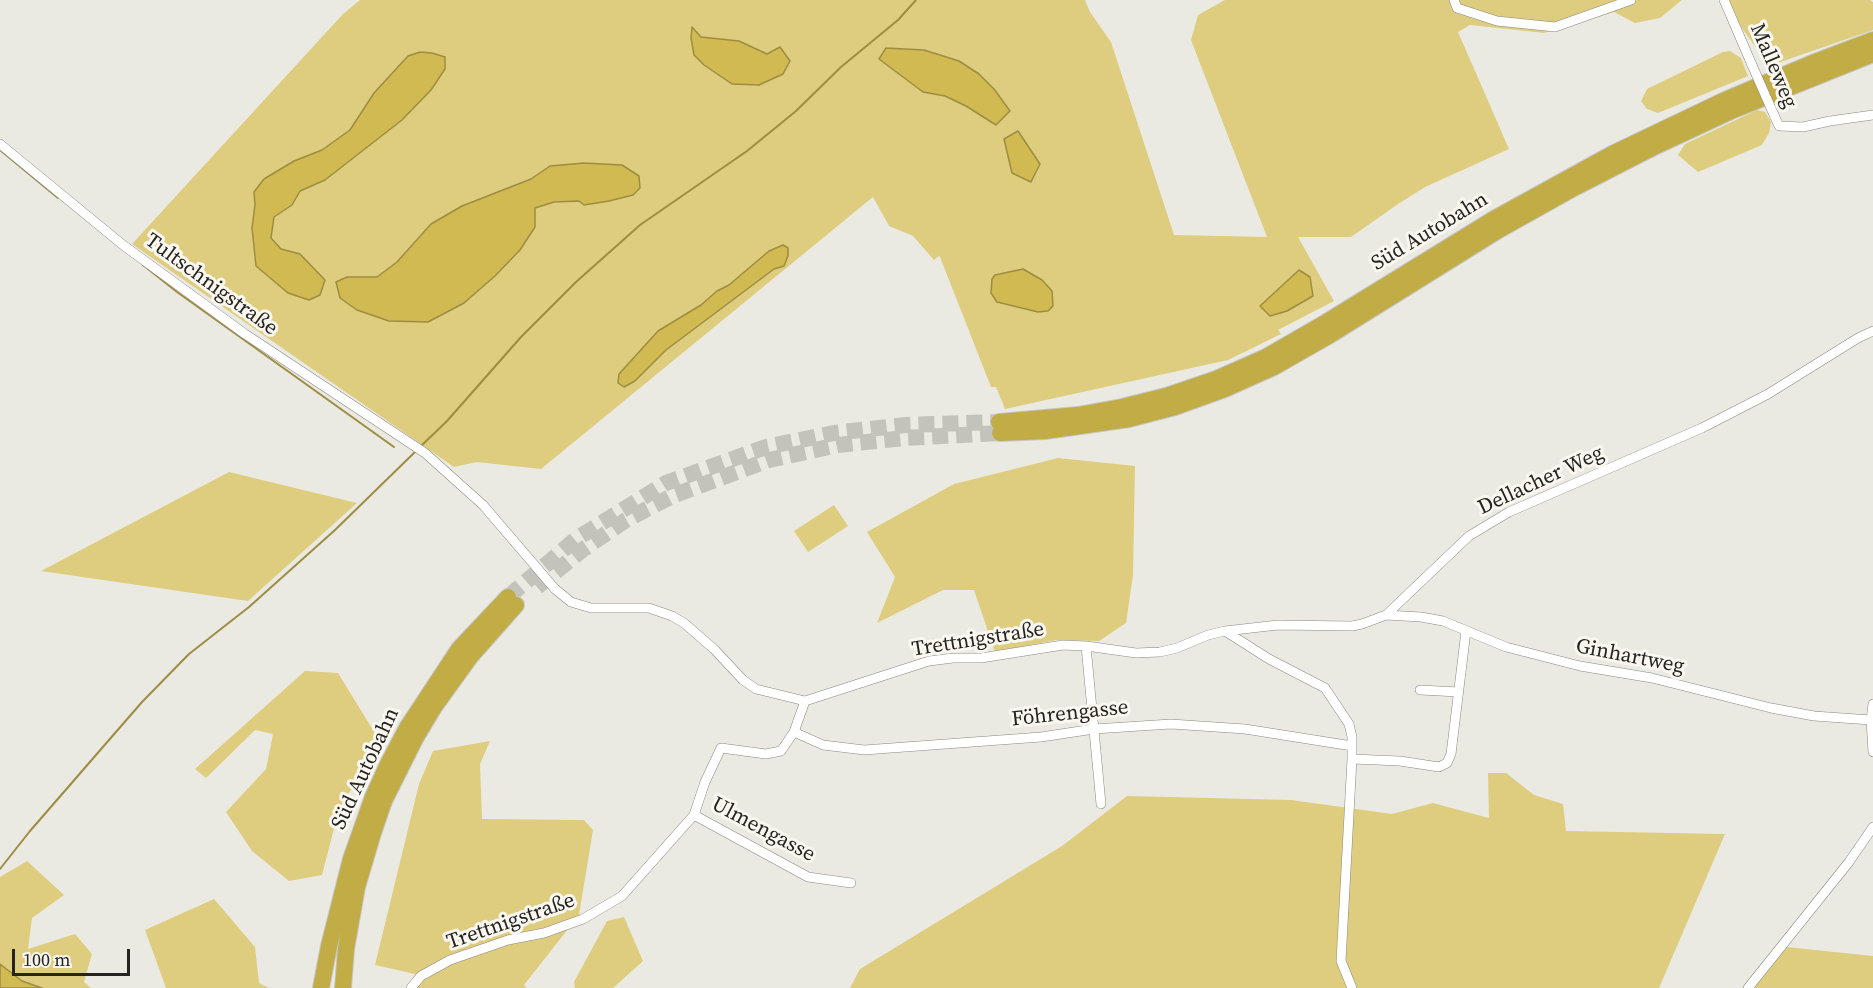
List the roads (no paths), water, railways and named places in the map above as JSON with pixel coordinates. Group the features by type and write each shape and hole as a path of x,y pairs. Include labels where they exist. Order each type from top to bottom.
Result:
{"highway":[{"name":"Süd Autobahn","path":"1873,40 1736,95 1623,149 1494,219 1276,351 1215,379 1166,396 1122,407 1000,428 1045,431 1129,419 1175,407 1225,389 1274,367 1330,335 1497,231 1593,178 1731,111 1873,54"},
{"name":"Süd Autobahn","path":"321,988 351,859 373,797 387,766 407,728 459,650 512,601 434,707 416,737 384,801 357,887 346,949 343,988"}],"street":[{"path":"1454,0 1457,8 1497,21 1555,27 1631,0"},
{"name":"Malleweg","path":"1724,0 1779,126 1803,127 1873,115"},
{"name":"Tultschnigstraße","path":"0,144 123,245 236,327 425,453 483,505 555,589 571,602 591,608 649,608 672,616 684,623 714,649 743,680 756,689 805,700"},
{"name":"Dellacher Weg","path":"1225,631 1278,625 1352,626 1386,615 1469,536 1509,512 1702,428 1768,394 1873,331"},
{"name":"Ginhartweg","path":"1386,615 1443,621 1506,647 1580,666 1652,678 1771,708 1814,716 1871,720"},
{"path":"1225,631 1269,659 1325,688 1346,718 1351,730 1352,759 1341,962 1353,988"},
{"name":"Trettnigstraße","path":"411,988 421,976 450,960 508,940 544,933 583,919 622,896 694,815 705,782 721,748 766,754 781,751 794,732 805,700 929,661 981,658 1053,646 1086,646 1136,653 1160,652 1225,631"},
{"path":"1352,759 1443,765 1447,763 1451,754 1466,631"},
{"path":"1086,646 1101,804"},
{"path":"1420,690 1459,692"},
{"path":"1873,704 1871,720 1873,752"},
{"name":"Föhrengasse","path":"794,732 823,745 864,750 1041,737 1094,729 1156,724 1190,724 1274,732 1352,746"},
{"name":"Ulmengasse","path":"694,815 808,877 851,883"},
{"path":"1748,988 1849,862 1873,827"}],"waterway":[{"path":"420,447 447,421 521,337 576,282 640,225 747,151 796,111 841,67 898,20 916,0"},
{"path":"0,150 58,198"},
{"path":"143,265 177,292 394,447"},
{"path":"0,869 142,702 189,654 249,607 335,530 416,451"}],"tunnel":[{"path":"508,597 576,539 666,483 766,447 834,433 906,425 999,422"},
{"path":"537,587 582,550 626,520 672,496 769,460 838,445 905,438 1000,433"}]}
